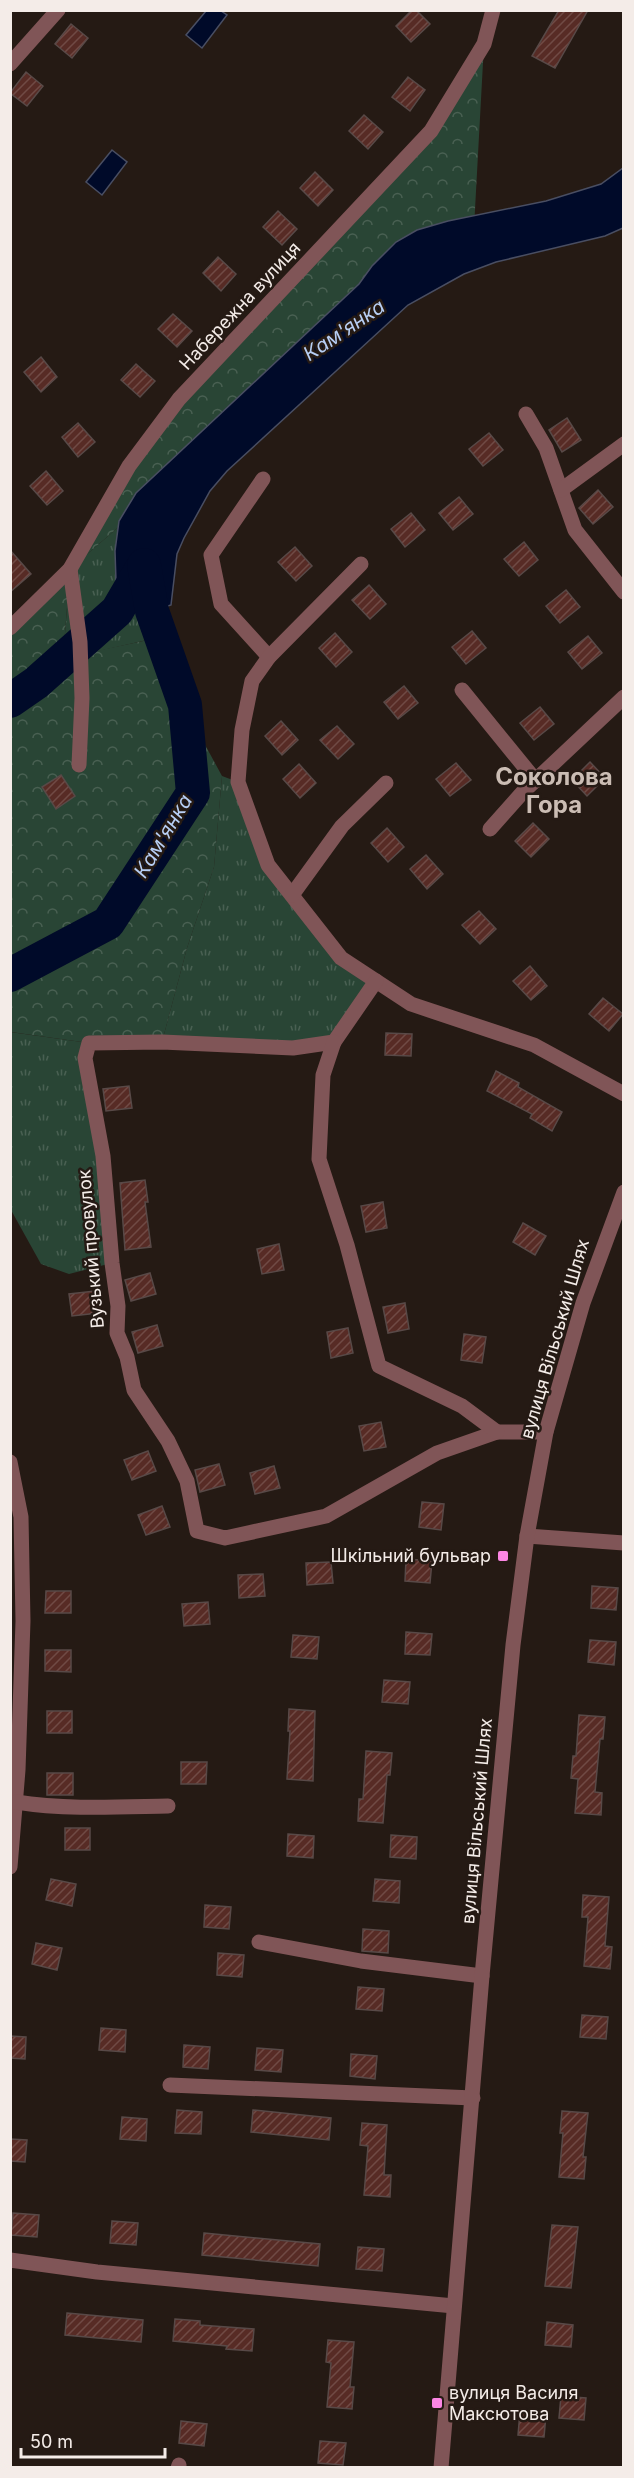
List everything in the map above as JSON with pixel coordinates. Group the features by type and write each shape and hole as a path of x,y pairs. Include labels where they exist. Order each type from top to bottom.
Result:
{"street":[{"path":"14,54 58,10"},
{"name":"Набережна вулиця","path":"10,628 70,569 129,466 179,399 431,132 484,44 493,10"},
{"path":"526,414 546,448 575,530 624,592"},
{"path":"561,490 624,444"},
{"path":"263,478 211,555 221,604 269,657"},
{"path":"361,564 269,657 252,681 242,730 238,782 268,865 341,958 411,1004 534,1045 624,1094"},
{"path":"70,569 80,642 81,698 78,765"},
{"path":"462,690 536,781"},
{"path":"490,829 536,781 624,698"},
{"path":"292,895 342,826 386,783"},
{"path":"376,981 334,1042 323,1074 319,1159 347,1245 379,1366 462,1406 497,1432"},
{"name":"Вузький провулок","path":"334,1042 293,1048 162,1042 89,1043 85,1058 103,1156 118,1306 117,1333 127,1357 134,1389 168,1441 188,1481 197,1531 225,1538 326,1516 437,1453 497,1432 546,1432"},
{"name":"вулиця Вільський Шлях","path":"441,2468 482,1976 513,1645 527,1536 546,1432 583,1302 624,1192"},
{"path":"10,1462 21,1517 22,1572 21,1674 11,1865"},
{"path":"527,1536 624,1543"},
{"path":"16,1802 98,1807 168,1806"},
{"path":"259,1942 361,1961 482,1976"},
{"path":"170,2085 473,2097"},
{"path":"10,2260 97,2272 454,2306"}],"green space":[{"path":"484,44 473,246 188,467 70,569 179,399 431,131"},
{"path":"188,467 144,565 152,611 185,705 147,640 63,659 70,569"},
{"path":"70,569 63,658 148,640 222,776 214,867 187,948 162,1042 89,1043 11,1032 11,628"},
{"path":"222,776 238,782 268,865 341,958 376,981 334,1042 162,1042 187,948 214,867"},
{"path":"10,1032 89,1043 112,1263 69,1274 41,1264 11,1210"}],"water":[{"path":"206,11 221,11 227,15 202,48 186,35"},
{"path":"112,150 127,162 102,195 86,182"},
{"path":"623,168 623,228 605,236 496,262 464,274 408,305 227,471 210,491 177,554 171,605 152,611 117,611 115,551 119,521 136,493 359,284 372,266 396,242 417,230 448,221 546,201 601,184"}],"building":[{"path":"412,10 416,10 430,24 411,42 396,26"},
{"path":"559,10 588,10 555,68 532,56"},
{"path":"71,24 88,38 72,58 55,44"},
{"path":"26,72 43,86 27,106 10,93"},
{"path":"408,77 425,90 410,111 392,97"},
{"path":"364,115 383,132 368,149 349,131"},
{"path":"315,172 333,190 318,206 300,188"},
{"path":"278,211 297,229 282,245 263,227"},
{"path":"218,257 236,274 221,291 203,273"},
{"path":"173,314 192,331 177,347 158,329"},
{"path":"41,357 57,377 41,392 24,372"},
{"path":"136,364 155,381 140,397 121,380"},
{"path":"567,418 581,440 562,452 549,430"},
{"path":"78,423 95,442 78,457 62,437"},
{"path":"489,433 503,450 483,466 469,449"},
{"path":"46,471 63,491 47,505 30,486"},
{"path":"598,490 613,507 593,524 579,508"},
{"path":"459,497 473,514 453,530 439,513"},
{"path":"411,513 425,530 405,547 391,529"},
{"path":"524,542 538,560 519,576 504,559"},
{"path":"295,547 312,566 296,581 278,562"},
{"path":"10,550 31,574 10,592"},
{"path":"369,585 386,604 370,619 352,600"},
{"path":"566,590 580,607 560,623 546,606"},
{"path":"472,631 486,648 466,664 452,647"},
{"path":"335,633 352,652 336,667 319,648"},
{"path":"588,636 602,653 582,669 568,652"},
{"path":"404,686 418,703 398,719 384,702"},
{"path":"540,707 554,724 534,740 520,723"},
{"path":"281,721 298,740 282,755 265,736"},
{"path":"337,726 354,744 338,759 320,740"},
{"path":"590,762 605,778 587,796 572,780"},
{"path":"456,763 471,780 450,796 436,779"},
{"path":"299,764 316,783 300,798 283,779"},
{"path":"61,775 75,796 56,809 42,787"},
{"path":"533,823 549,839 531,857 515,841"},
{"path":"387,828 404,847 388,862 371,843"},
{"path":"426,855 443,874 427,889 410,869"},
{"path":"479,911 496,929 480,944 462,925"},
{"path":"530,966 547,986 531,1000 513,981"},
{"path":"603,998 623,1014 609,1031 589,1014"},
{"path":"386,1033 412,1034 411,1056 385,1055"},
{"path":"496,1071 519,1083 518,1087 562,1112 552,1131 530,1118 532,1114 487,1091"},
{"path":"129,1086 132,1108 106,1111 103,1089"},
{"path":"145,1180 148,1202 145,1202 151,1247 125,1250 120,1183"},
{"path":"383,1202 387,1228 366,1232 361,1206"},
{"path":"523,1223 546,1236 535,1255 513,1242"},
{"path":"279,1244 284,1270 262,1274 257,1249"},
{"path":"150,1273 156,1294 131,1301 125,1280"},
{"path":"95,1291 98,1313 72,1316 69,1294"},
{"path":"405,1303 409,1329 388,1333 383,1307"},
{"path":"157,1325 163,1346 138,1353 132,1332"},
{"path":"348,1328 353,1353 331,1358 327,1332"},
{"path":"464,1334 486,1337 482,1363 461,1360"},
{"path":"381,1422 386,1447 364,1451 359,1426"},
{"path":"148,1451 156,1471 132,1480 124,1460"},
{"path":"219,1464 225,1485 200,1492 195,1470"},
{"path":"274,1466 280,1488 255,1494 250,1473"},
{"path":"422,1502 444,1504 441,1530 419,1527"},
{"path":"162,1506 170,1527 146,1535 138,1515"},
{"path":"406,1559 432,1561 430,1583 405,1581"},
{"path":"331,1562 333,1583 307,1585 306,1563"},
{"path":"263,1574 265,1596 239,1598 238,1575"},
{"path":"592,1586 618,1588 616,1610 591,1608"},
{"path":"46,1591 71,1591 71,1613 45,1613"},
{"path":"208,1602 210,1624 184,1626 182,1604"},
{"path":"406,1632 432,1634 430,1655 405,1654"},
{"path":"293,1635 319,1637 317,1659 291,1657"},
{"path":"590,1640 616,1642 614,1665 588,1662"},
{"path":"45,1650 71,1650 71,1672 45,1671"},
{"path":"384,1680 410,1682 408,1704 382,1702"},
{"path":"289,1709 315,1711 313,1781 287,1779"},
{"path":"47,1711 72,1711 72,1733 47,1733"},
{"path":"579,1715 605,1717 603,1739 600,1739 595,1792 602,1793 601,1815 575,1813 578,1779 571,1778 573,1756 576,1756"},
{"path":"366,1751 392,1753 390,1775 387,1775 383,1823 358,1821 359,1799 363,1799"},
{"path":"181,1762 207,1762 206,1784 181,1784"},
{"path":"47,1773 73,1773 73,1795 47,1795"},
{"path":"65,1828 90,1828 90,1850 65,1850"},
{"path":"288,1834 314,1836 313,1858 287,1856"},
{"path":"391,1835 417,1837 416,1859 390,1857"},
{"path":"51,1879 76,1884 72,1906 46,1900"},
{"path":"375,1879 400,1881 399,1903 373,1901"},
{"path":"583,1895 609,1897 605,1946 612,1947 610,1969 584,1966 588,1917 582,1917"},
{"path":"205,1905 231,1907 229,1929 204,1927"},
{"path":"363,1929 389,1931 388,1953 362,1951"},
{"path":"36,1943 62,1948 57,1970 32,1964"},
{"path":"218,1953 244,1955 242,1977 217,1975"},
{"path":"358,1987 384,1989 382,2011 356,2009"},
{"path":"582,2015 608,2017 606,2039 580,2037"},
{"path":"101,2028 126,2030 125,2052 99,2050"},
{"path":"10,2036 26,2037 25,2059 10,2058"},
{"path":"184,2045 210,2047 208,2069 183,2067"},
{"path":"257,2048 283,2050 281,2072 255,2070"},
{"path":"351,2054 377,2056 375,2079 350,2076"},
{"path":"177,2110 202,2112 201,2134 175,2133"},
{"path":"253,2110 331,2118 329,2140 251,2132"},
{"path":"562,2111 588,2113 583,2157 586,2157 584,2179 559,2177 563,2133 560,2133"},
{"path":"122,2117 147,2119 146,2141 120,2139"},
{"path":"362,2123 387,2125 384,2175 391,2175 390,2197 364,2195 368,2146 360,2145"},
{"path":"10,2139 27,2140 25,2162 10,2161"},
{"path":"13,2213 39,2215 37,2237 11,2235"},
{"path":"112,2221 138,2223 136,2245 110,2243"},
{"path":"552,2225 578,2227 571,2288 545,2286"},
{"path":"204,2233 320,2244 318,2266 202,2255"},
{"path":"358,2247 384,2249 382,2271 356,2269"},
{"path":"67,2313 143,2320 141,2342 65,2335"},
{"path":"175,2319 200,2321 200,2325 254,2329 252,2351 226,2349 227,2346 173,2341"},
{"path":"547,2322 573,2325 571,2347 545,2345"},
{"path":"328,2340 354,2342 350,2387 354,2387 352,2409 327,2407 331,2363 326,2362"},
{"path":"561,2396 586,2398 584,2420 559,2418"},
{"path":"520,2412 546,2415 544,2437 518,2435"},
{"path":"181,2421 207,2424 204,2446 179,2443"},
{"path":"320,2441 346,2443 343,2465 318,2463"}],"waterway":[{"name":"Кам'янка","path":"10,975 108,923 193,793 185,705 152,611 144,565"},
{"name":"Кам'янка","path":"10,701 36,683 117,611 141,570"}],"place":[{"name":"Шкільний бульвар","path":"503,1556"},
{"name":"вулиця Василя Максютова","path":"437,2403"}],"district":[{"name":"Соколова Гора","path":"554,791"}]}
